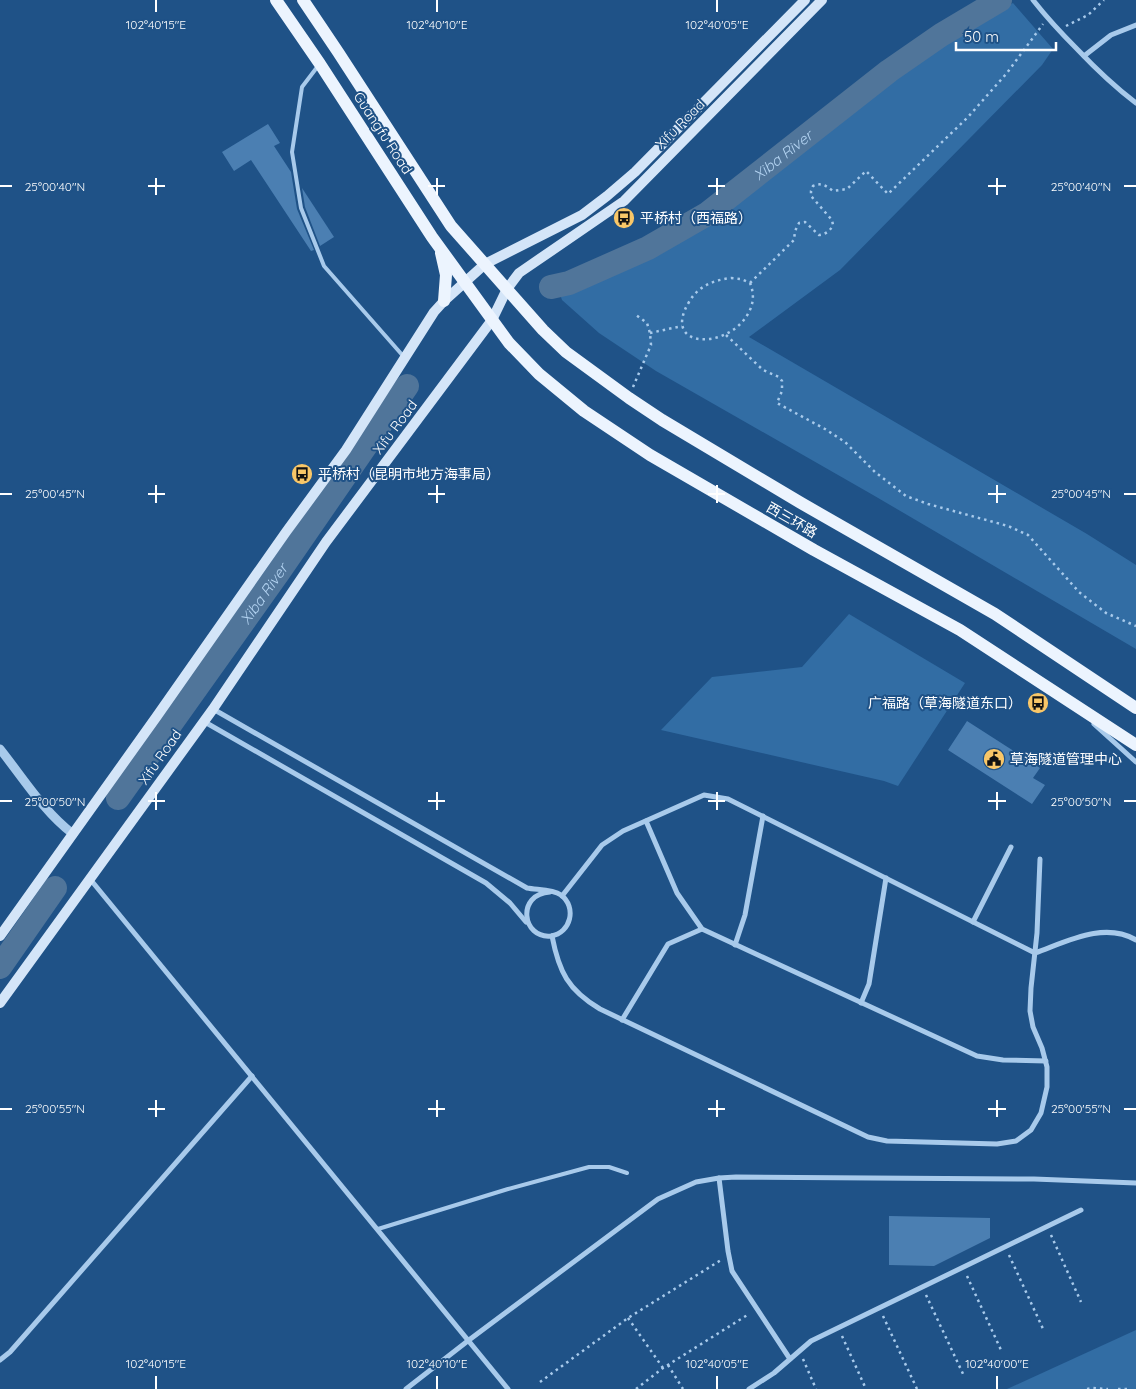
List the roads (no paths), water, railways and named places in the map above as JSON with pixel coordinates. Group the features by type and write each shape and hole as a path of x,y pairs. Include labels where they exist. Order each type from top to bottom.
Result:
{"main road":[{"name":"Guangfu Road","path":"276,0 440,248 465,282"},
{"name":"Guangfu Road","path":"302,0 451,226 507,289"},
{"name":"Xifu Road","path":"0,936 346,450 434,312 485,264 582,215 607,196 635,172 805,0"},
{"name":"Xifu Road","path":"0,1003 213,709 326,542 492,320 507,289 519,273 624,201 822,0"},
{"path":"440,248 446,275 444,301"},
{"name":"西三环路","path":"465,282 509,344 533,368 584,411 668,465 814,550 960,630 1136,745"},
{"name":"西三环路","path":"507,289 543,330 566,352 662,420 801,503 996,614 1136,708"}],"street":[{"path":"1033,0 1058,30 1120,91 1136,103"},
{"path":"1084,56 1111,35 1136,25"},
{"path":"1072,703 1136,762"},
{"path":"203,721 486,883 510,903 531,927 540,934 552,936 567,926 570,920 570,907 562,896 527,888 213,709"},
{"path":"0,749 50,813 73,834"},
{"path":"562,896 602,845 622,831 704,796 728,798 1035,953 1087,934 1107,932 1127,934 1136,940"},
{"path":"735,945 745,915 763,816"},
{"path":"646,821 677,893 702,929 977,1056 1003,1060 1046,1061"},
{"path":"972,922 1011,847"},
{"path":"552,936 561,969 570,986 584,1000 622,1020 868,1137 887,1141 997,1144 1016,1141 1031,1130 1041,1113 1047,1087 1046,1061 1033,1027 1030,1012 1038,933 1040,859"},
{"path":"861,1003 869,984 886,878"},
{"path":"90,879 508,1389"},
{"path":"531,927 526,915 529,903 538,894 550,892"},
{"path":"622,1020 668,944 702,929"},
{"path":"0,1360 10,1352 252,1076"},
{"path":"406,1389 658,1199 696,1182 719,1178 1024,1179 1136,1183"},
{"path":"719,1178 732,1271 790,1358"},
{"path":"749,1389 774,1372 811,1341 1081,1210"}],"lane":[{"path":"320,64 302,87 292,152 301,208 324,266 404,358"},
{"path":"378,1229 508,1189 589,1167 609,1167 627,1173"}],"waterway":[{"name":"Xiba River","path":"551,287 569,283 648,248 707,214 889,71 941,35 1000,0"},
{"name":"Xiba River","path":"118,798 278,573 407,386"},
{"name":"Xiba River","path":"0,967 55,888"}],"place":[{"name":"平桥村（西福路）","path":"624,218"},
{"name":"平桥村（昆明市地方海事局）","path":"302,474"},
{"name":"广福路（草海隧道东口）","path":"1038,703"},
{"name":"草海隧道管理中心","path":"994,759"}]}
